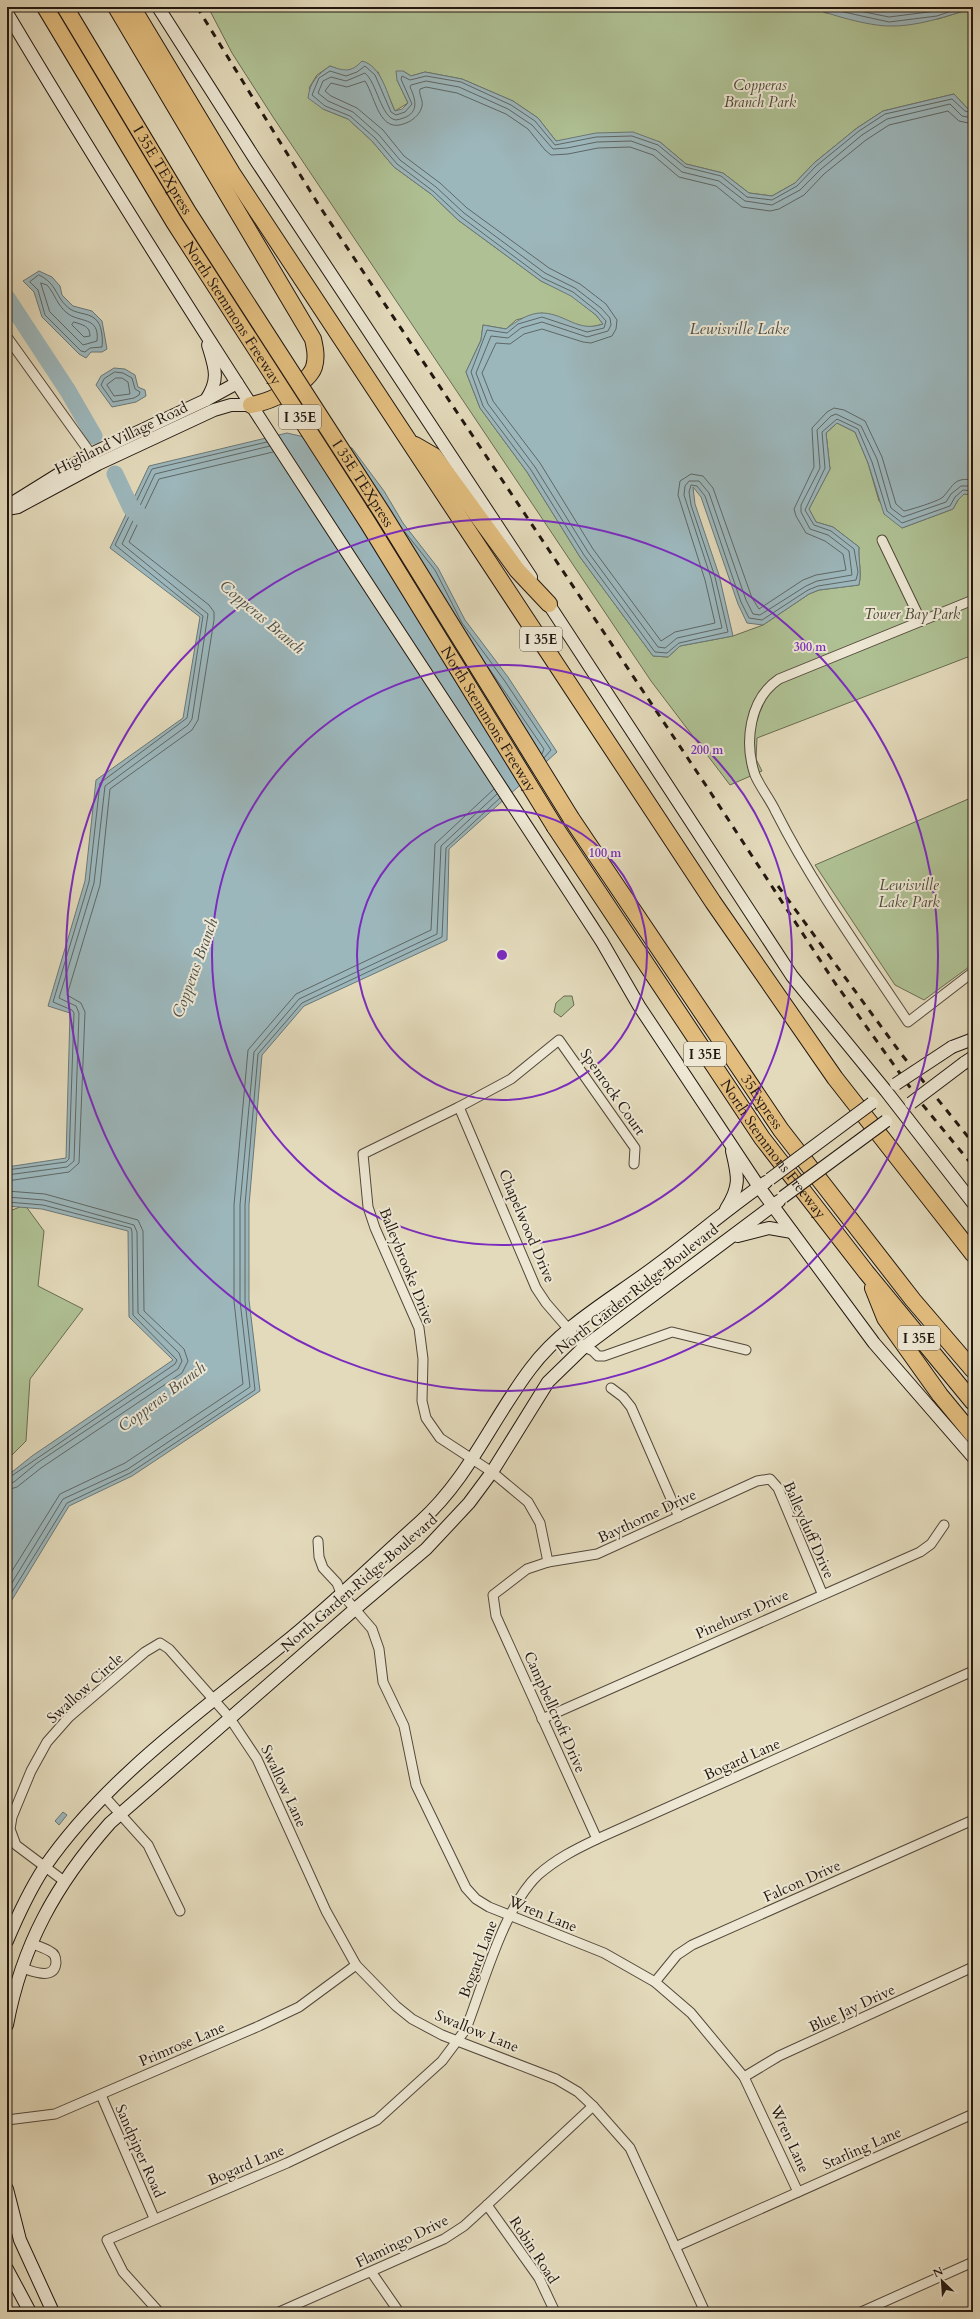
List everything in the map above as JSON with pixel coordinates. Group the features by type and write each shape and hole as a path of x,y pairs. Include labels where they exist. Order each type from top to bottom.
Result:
{"highway":[{"name":"North Stemmons Freeway","path":"45,7 174,222 368,523 555,827 762,1138 866,1272 973,1402"},
{"name":"I 35E TEXpress","path":"65,7 188,212 383,514 570,818"},
{"path":"116,7 313,339 316,358 314,366 306,379 271,400 251,405"},
{"name":"I 35E","path":"132,7 232,173 331,325 412,443 773,991 840,1084 973,1254"},
{"path":"412,443 434,456 517,570 549,604"},
{"name":"35Express","path":"570,818 781,1130 913,1300 973,1370"},
{"path":"866,1272 885,1318 940,1395 973,1435"}],"main road":[{"path":"158,7 255,160 549,604 792,976 886,1091 973,1203"},
{"name":"North Stemmons Freeway","path":"7,13 50,86 251,405 602,942 639,1006 759,1187 874,1343 973,1457"},
{"path":"204,330 215,366 216,379 212,391 206,400"},
{"name":"Highland Village Road","path":"95,459 237,383"},
{"name":"Highland Village Road","path":"7,508 14,500 68,470 214,410 230,405 251,405"},
{"name":"North Garden Ridge Boulevard","path":"7,1941 24,1900 44,1868 104,1796 214,1700 284,1644 421,1521 444,1497 473,1459 532,1367 569,1329 657,1266 720,1216 924,1063 952,1046 973,1039"},
{"name":"North Garden Ridge Boulevard","path":"7,2025 30,1943 45,1912 81,1856 121,1812 426,1549 469,1503 492,1472 548,1382 584,1347 968,1060"},
{"path":"720,1216 732,1198 737,1183 731,1144"},
{"path":"730,1239 769,1228 792,1232"},
{"path":"7,2189 20,2240 53,2312"},
{"path":"7,2269 30,2312"}],"street":[{"path":"7,337 95,459"},
{"path":"882,540 921,621"},
{"path":"973,600 780,680 770,686 754,712 749,738 755,775 795,847 908,1022 973,972"},
{"name":"Balleybrooke Drive","path":"548,1562 535,1512 528,1502 492,1472 440,1438 426,1418 422,1401 422,1359 419,1328 375,1228 368,1207 363,1154 459,1107 511,1079 559,1040"},
{"name":"Spenrock Court","path":"559,1040 635,1148 634,1164"},
{"name":"Chapelwood Drive","path":"459,1107 536,1288 546,1303 584,1347"},
{"path":"584,1347 593,1351 598,1356 604,1356 672,1332 746,1350"},
{"path":"611,1388 623,1397 631,1407 679,1517"},
{"name":"Baythorne Drive","path":"493,1595 527,1569 548,1562 597,1554 757,1481 770,1479"},
{"name":"Balleyduff Drive","path":"770,1479 778,1488 822,1593"},
{"name":"Pinehurst Drive","path":"542,1719 822,1593 920,1552 931,1544 944,1525"},
{"name":"Wren Lane","path":"318,1541 319,1556 323,1568 337,1583 341,1593 372,1629 379,1649 383,1682 404,1726 416,1785 466,1888 476,1899 509,1916 604,1953 655,1982 691,2013 744,2077 798,2192"},
{"name":"Campbellcroft Drive","path":"493,1595 496,1616 598,1839"},
{"name":"Swallow Circle","path":"64,1881 44,1868 16,1845 10,1829 12,1817 40,1752 69,1717 145,1652 160,1643 169,1650 229,1718"},
{"name":"Bogard Lane","path":"159,2312 124,2272 107,2240 154,2218 287,2163 377,2120 442,2061 459,2040 466,2029 509,1916 538,1876 558,1859 598,1839 973,1671"},
{"name":"Swallow Lane","path":"229,1718 257,1759 326,1911 356,1965 396,2006 412,2019 442,2035 459,2040 556,2079 578,2092 630,2148 705,2312"},
{"path":"104,1796 121,1812 148,1845 180,1911"},
{"name":"Falcon Drive","path":"655,1982 677,1955 692,1945 973,1820"},
{"path":"22,1968 44,1974 52,1971 56,1965 55,1957 50,1951 30,1943"},
{"name":"Primrose Lane","path":"7,2120 55,2114 299,2007 356,1965"},
{"name":"Blue Jay Drive","path":"744,2077 779,2056 973,1967"},
{"name":"Sandpiper Road","path":"101,2094 154,2218"},
{"name":"Flamingo Drive","path":"279,2312 372,2273 444,2239 464,2226 592,2106"},
{"name":"Starling Lane","path":"676,2247 973,2114"},
{"name":"Robin Road","path":"487,2205 539,2278 555,2312"},
{"path":"861,2312 973,2262"},
{"path":"372,2273 399,2312"}],"green space":[{"name":"Copperas Branch Park","path":"208,7 812,7 826,13 938,19 973,8 973,110 967,108 954,94 883,111 857,128 814,163 795,183 772,196 749,193 723,173 686,164 660,142 556,141 538,118 513,101 462,79 425,72 411,76 403,71 397,80 408,103 395,111 378,72 355,68 345,72 330,66 317,75 309,88 323,109 348,119 372,141 394,167 431,194 458,220 541,281 571,295 596,315 603,324 587,328 542,313 516,320 506,329 483,325 481,340 466,372 480,408 527,472 580,557 653,656 668,657 680,646 733,636 763,625 809,594 819,590 859,585 859,547 833,527 816,522 809,509 830,469 826,433 837,423 855,432 868,463 879,501 902,528 953,509 958,500 964,494 973,495 973,655 757,738 756,759 762,771 730,785 651,681 273,117 232,53"},
{"name":"Lewisville Lake Park","path":"973,797 973,964 924,1000 895,985 815,865"},
{"path":"564,996 572,996 574,1005 561,1017 554,1012 556,1003"},
{"path":"25,1205 44,1231 38,1286 83,1309 30,1379 26,1441 7,1460 7,1212"}],"water":[{"path":"812,7 973,8 921,23 899,26 881,26 850,20"},
{"name":"Lewisville Lake","path":"362,61 369,64 379,75 395,111 402,109 408,103 397,80 396,71 403,71 411,76 425,72 462,79 513,101 538,118 556,141 596,133 633,132 660,142 686,164 723,173 749,193 772,196 795,183 814,163 857,128 883,111 954,94 967,108 973,110 973,495 964,494 958,500 953,509 902,528 884,514 868,463 855,432 837,423 826,433 830,469 809,509 816,522 833,527 859,547 859,585 819,590 809,594 763,625 747,623 738,604 701,497 693,487 695,504 719,575 733,636 680,646 668,657 653,656 580,557 527,472 480,408 466,372 481,340 483,325 506,329 528,316 538,313 559,316 579,325 594,326 603,324 596,315 571,296 541,281 458,220 431,194 394,167 372,141 348,119 323,109 308,98 312,83 330,66 347,70 354,68"},
{"path":"39,271 52,277 60,286 62,295 73,306 92,311 102,321 107,349 102,352 91,352 86,358 79,354 42,317 34,292 23,281"},
{"path":"114,368 125,369 135,375 138,387 145,390 146,396 136,402 112,407 96,385 101,376"},
{"path":"287,433 352,448 384,491 403,523 438,568 465,620 508,677 557,752 449,849 447,940 304,1006 262,1055 249,1205 249,1300 260,1391 132,1476 69,1506 7,1608 7,1476 32,1456 173,1360 129,1317 128,1231 42,1209 7,1206 7,1167 66,1158 70,1013 48,1006 85,881 96,780 183,718 200,617 110,548 149,466"},
{"path":"63,1812 67,1815 59,1825 55,1821"}],"waterway":[{"name":"Copperas Branch","path":"7,298 68,391 94,436"},
{"name":"Copperas Branch","path":"115,474 131,508 146,521"}],"railway":[{"path":"197,7 320,207 707,787 835,983 922,1104 973,1166"},
{"path":"778,886 902,1055 973,1143"}],"park label":[{"name":"Tower Bay Park","path":"912,614"}]}
